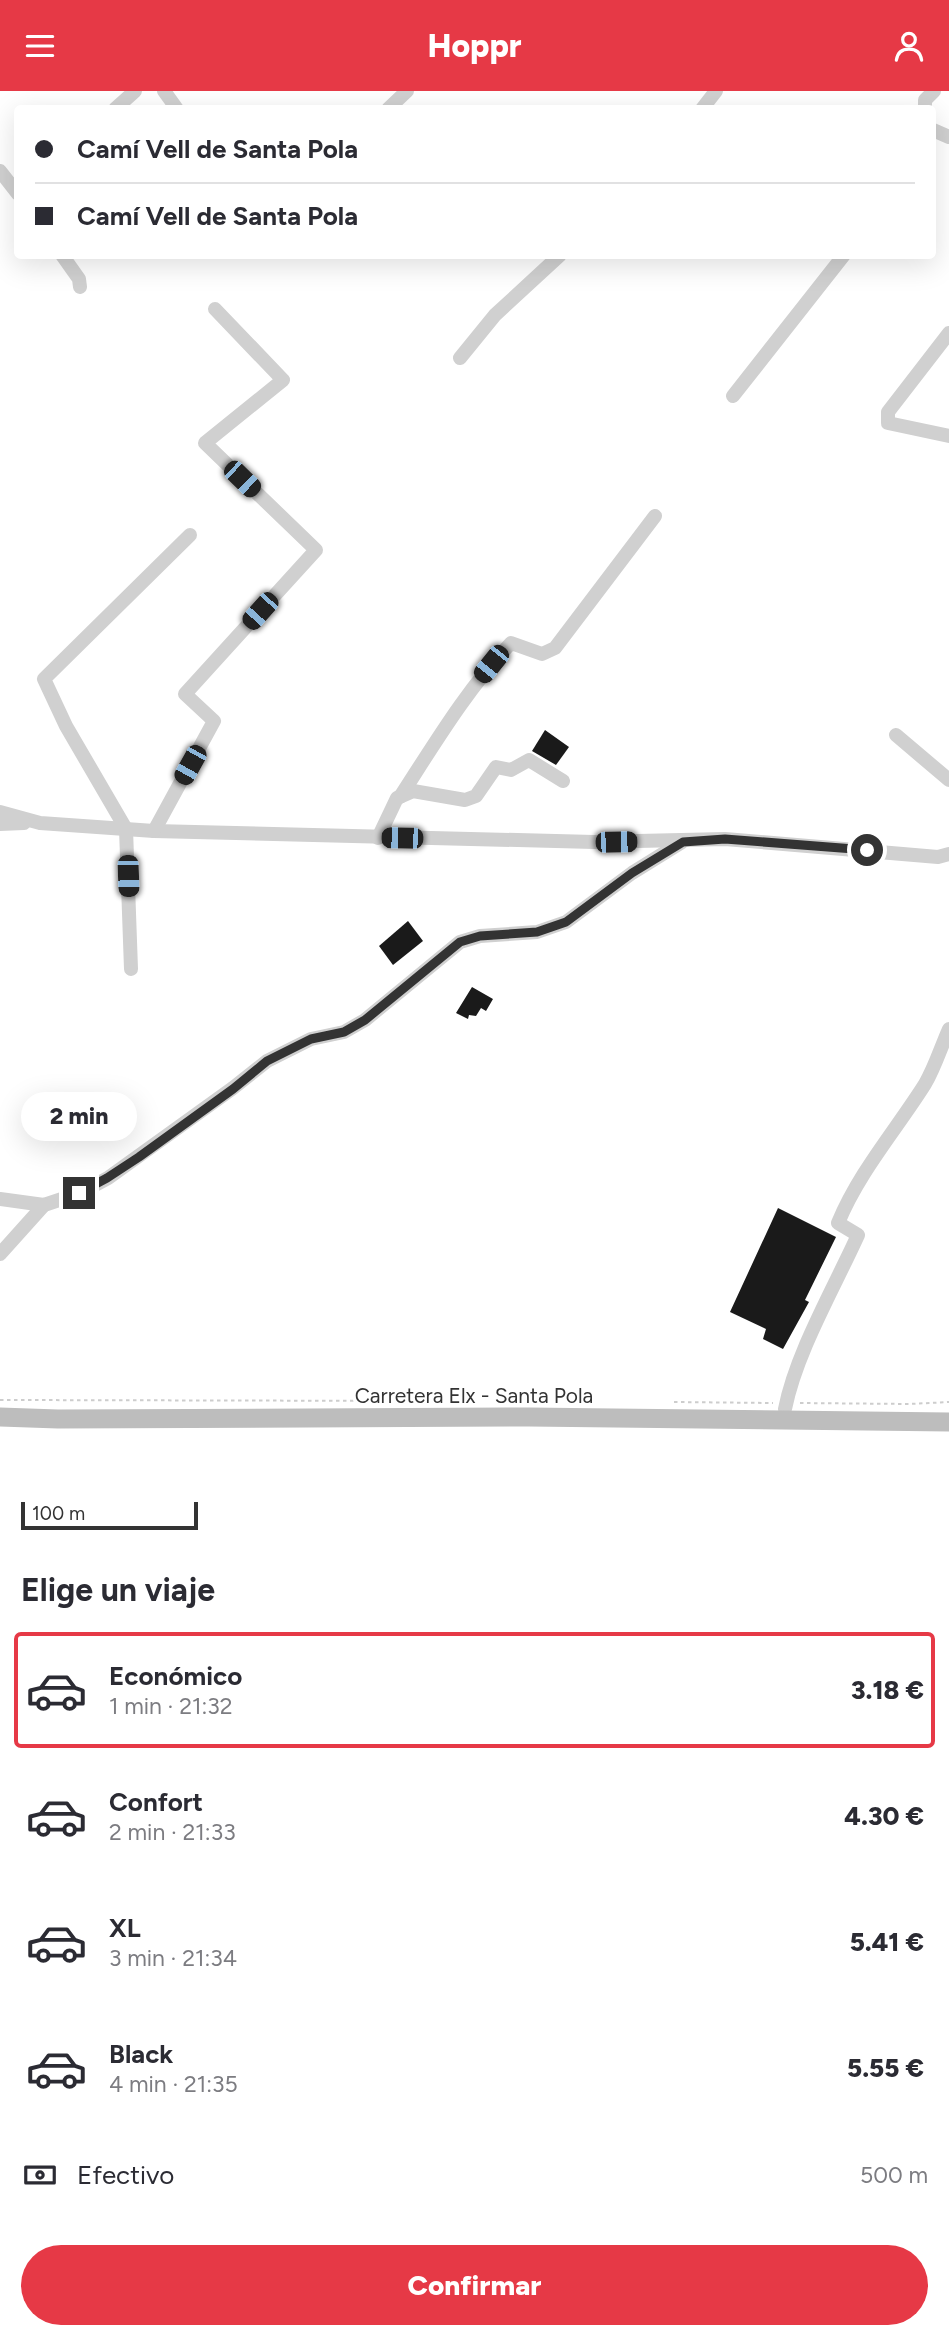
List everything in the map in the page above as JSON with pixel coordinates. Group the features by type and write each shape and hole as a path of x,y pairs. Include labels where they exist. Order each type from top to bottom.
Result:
{"main road":[{"name":"Carretera Elx - Santa Pola","path":"0,1407 949,1410"},
{"name":"Carretera Elx - Santa Pola","path":"0,1417 529,1417 949,1422"}],"street":[{"path":"120,105 135,91"},
{"path":"392,105 407,91"},
{"path":"705,105 716,91"},
{"path":"925,105 925,100 934,91"},
{"path":"0,171 14,189"},
{"path":"65,259 79,279 80,287"},
{"path":"460,358 495,315 556,259"},
{"path":"733,396 841,259"},
{"path":"154,831 214,721 185,694 316,550 205,443 283,380 215,309"},
{"path":"949,333 888,412 888,423 949,436"},
{"path":"400,797 467,693 491,664 511,643 542,654 555,648 655,516"},
{"path":"131,969 126,829 66,726 44,679 190,535"},
{"path":"896,735 949,780"},
{"path":"378,838 397,798 413,791 465,800 475,796 496,767 511,770 529,760 563,781"},
{"path":"0,812 40,823"},
{"path":"0,824 40,823 154,831 378,838 594,842 725,839 938,856 949,854"},
{"path":"0,1199 44,1205 79,1193 107,1178 233,1089 267,1061 311,1039 344,1032 365,1020 460,942 480,936 537,932 566,922 632,873 683,842"},
{"path":"785,1409 788,1391 858,1235 838,1223 865,1173 927,1081 949,1029"},
{"path":"0,1254 44,1205"}],"building":[{"path":"545,730 569,747 556,765 532,751"},
{"path":"408,921 423,941 393,965 379,946"},
{"path":"472,987 493,999 486,1011 481,1008 476,1016 469,1015 468,1019 456,1013"},
{"path":"778,1208 836,1237 805,1300 809,1302 783,1349 763,1339 766,1329 730,1312"}],"route":[{"path":"79,1193 139,1157 267,1061 311,1039 344,1032 365,1020 460,942 480,936 537,932 566,922 632,873 683,842 725,839 867,850"}]}
